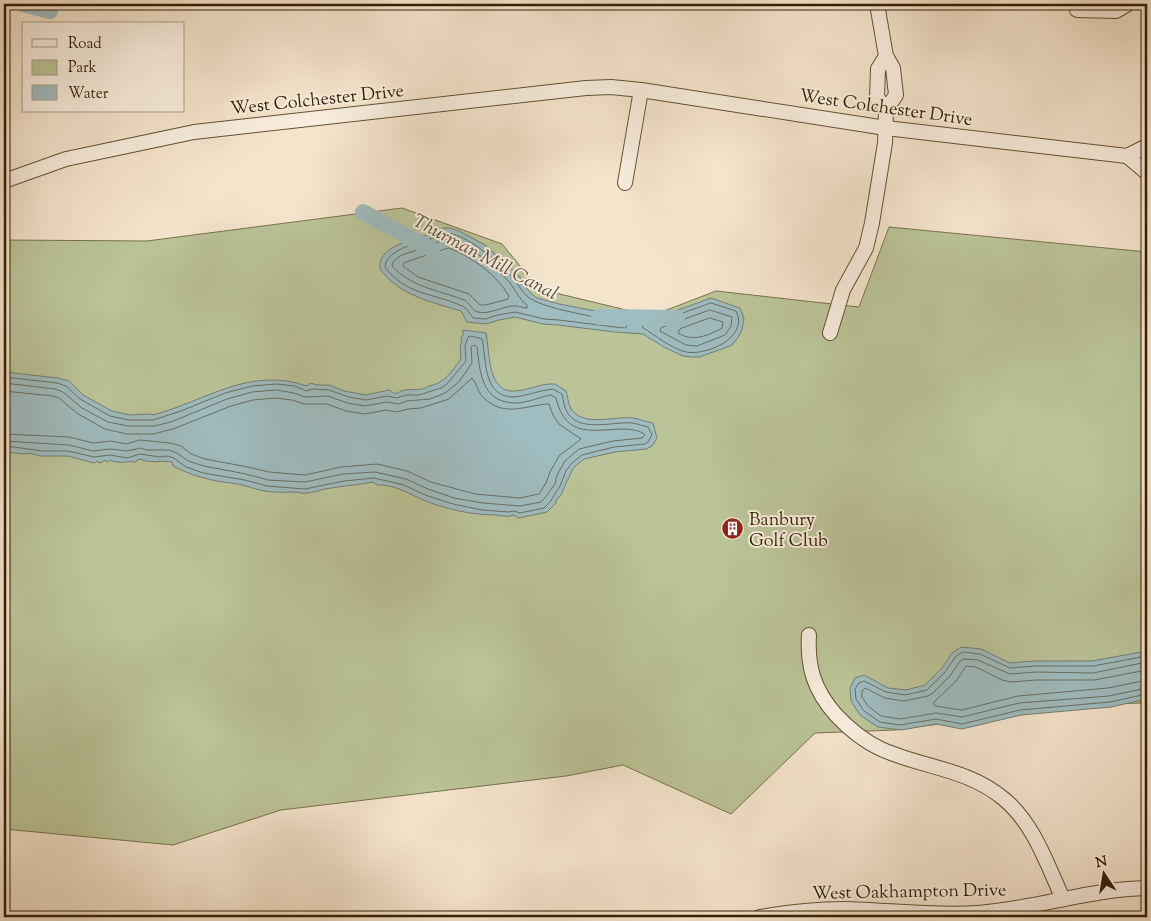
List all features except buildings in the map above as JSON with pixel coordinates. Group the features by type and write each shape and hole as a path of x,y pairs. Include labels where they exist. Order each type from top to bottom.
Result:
{"street":[{"path":"830,332 843,290 866,248 872,223 886,128 886,110 877,96 878,69 886,56 877,4"},
{"path":"1077,10 1116,11 1128,4"},
{"name":"West Colchester Drive","path":"4,181 66,159 194,132 586,88 611,87 886,128 1127,156"},
{"path":"625,183 641,90"},
{"path":"1147,146 1127,156 1147,173"},
{"path":"809,635 808,655 811,673 819,691 830,708 846,725 861,738 881,749 966,776 986,786 1004,799 1032,832 1063,899"},
{"name":"West Oakhampton Drive","path":"760,917 810,910 843,909 976,913 1013,910 1106,891 1147,888"}],"green space":[{"path":"402,208 502,244 539,289 651,316 716,291 859,307 889,227 1147,252 1147,703 1082,704 895,730 815,733 731,814 623,765 566,776 281,810 173,845 4,829 4,240 147,241"}],"water":[{"path":"443,228 459,231 485,245 519,276 530,293 537,298 636,319 656,318 711,298 740,308 744,319 742,330 732,345 699,357 692,357 683,356 643,334 543,324 515,317 486,324 467,322 461,311 427,301 406,291 396,285 380,269 381,260 386,252 404,242"},
{"path":"463,330 486,333 492,371 500,386 507,390 516,391 555,384 566,391 572,410 578,415 584,418 600,420 633,418 653,423 657,438 652,446 646,449 615,452 584,459 574,467 561,495 547,512 519,518 513,515 477,514 449,509 395,487 377,485 373,482 309,493 272,492 201,477 173,466 172,462 140,459 136,462 110,460 107,462 105,460 94,463 68,456 40,456 30,453 4,452 4,372 69,381 83,395 112,411 130,415 153,415 228,388 266,380 286,381 307,386 310,383 329,385 344,391 366,395 389,390 396,393 404,390 423,389 439,383 447,376 461,359 460,345"},
{"path":"961,647 981,649 1010,663 1092,661 1147,651 1147,699 1111,707 1021,715 962,729 936,724 901,730 878,727 860,715 851,701 850,688 855,678 864,675 888,688 906,690 925,685 942,668 952,653"}],"waterway":[{"name":"Thurman Mill Canal","path":"23,4 50,11"},
{"name":"Thurman Mill Canal","path":"363,212 432,250"},
{"name":"Thurman Mill Canal","path":"599,317 677,318"}],"place":[{"name":"Banbury Golf Club","path":"733,529"}]}
